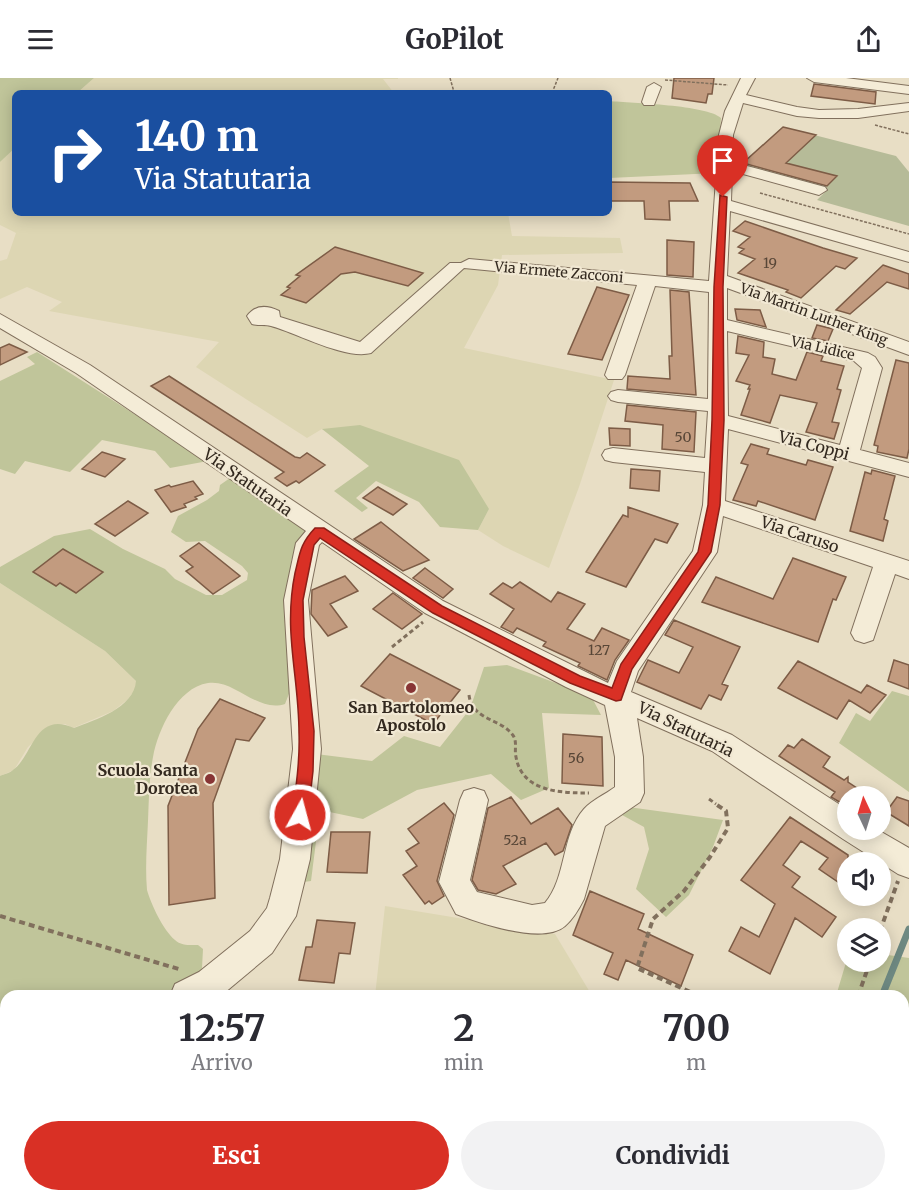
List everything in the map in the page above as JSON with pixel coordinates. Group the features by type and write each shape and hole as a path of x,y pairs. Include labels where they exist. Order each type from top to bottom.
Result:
{"street":[{"path":"814,78 909,90"},
{"path":"905,78 909,81"},
{"path":"650,102 657,83"},
{"path":"474,800 454,882 467,904 532,920 553,917 568,899 588,832 595,817 630,793 625,730 616,696 626,668 705,552 714,505 718,413 719,283 730,206 725,165 726,135 743,88 795,111 863,114 909,107"},
{"path":"725,165 819,190"},
{"path":"730,206 909,257"},
{"name":"Via Ermete Zacconi","path":"269,319 348,346 364,349 463,266 719,283"},
{"name":"Via Ermete Zacconi","path":"615,375 648,280"},
{"name":"Via Martin Luther King","path":"719,283 909,349"},
{"name":"Via Statutaria","path":"0,320 83,369 319,531 438,609 575,680 722,744 837,819"},
{"name":"Via Lidice","path":"718,323 861,357 868,362 872,368 848,454"},
{"name":"Via Coppi","path":"618,396 718,413 848,454 909,470"},
{"path":"613,456 715,466"},
{"name":"Via Caruso","path":"714,505 898,567 864,633"},
{"path":"199,990 248,955 272,929 280,916 291,879 307,750 296,600 308,543 319,531"},
{"path":"869,840 907,863"}],"path":[{"path":"657,83 743,88"},
{"path":"730,206 760,193 782,179"},
{"path":"760,193 791,199 909,234"},
{"path":"392,647 438,609"},
{"path":"469,695 469,704 474,711 509,730 516,738 516,759 526,777 541,789 560,793 630,793"},
{"path":"686,990 637,968 653,919 684,891 710,857 728,828 726,812 709,799"},
{"path":"885,918 907,863"},
{"path":"0,916 203,977 199,990"},
{"path":"860,990 866,972"}],"shaded area":[{"path":"94,78 398,78 383,79 392,90 80,90"},
{"path":"12,151 12,216 509,216 512,236 620,238 623,253 502,255 498,285 464,348 614,380 579,487 549,568 503,546 478,530 489,509 322,429 307,438 196,367 219,342 49,311 62,302 27,287 0,299 0,261 7,259 16,233 0,225 0,162"},
{"path":"0,583 105,651 136,681 136,689 113,711 73,728 65,724 52,725 28,747 14,770 0,776"},
{"path":"385,906 555,934 589,990 376,990"}],"green space":[{"path":"0,78 94,78 80,90 12,90 12,151 0,162"},
{"path":"612,101 685,107 701,110 721,118 717,173 612,178"},
{"path":"783,127 896,156 909,172 909,226 817,200 827,190 740,166"},
{"path":"37,352 208,461 170,468 155,451 102,440 70,472 25,461 15,474 0,469 0,381 35,364 27,357"},
{"path":"360,425 459,460 489,509 478,530 440,527 419,502 376,481 356,498 368,508 362,512 334,491 369,466 322,429"},
{"path":"230,478 306,529 291,561 290,691 285,704 275,706 265,704 227,686 208,683 187,693 178,701 164,723 156,746 149,789 147,890 158,916 171,936 180,943 198,945 203,949 202,968 192,990 0,990 0,776 12,771 20,763 43,730 51,725 61,724 74,728 112,712 128,699 134,690 136,681 105,651 0,583 0,567 54,536 90,529 123,549 165,569 175,579 206,595 222,595 247,580 248,573 242,566 205,541 186,542 171,532 178,516 207,500 219,491 220,485"},
{"path":"507,665 591,696 601,715 542,713 549,788 521,800 491,774 417,790 363,819 320,810 311,881 289,884 308,753 372,761 404,736 440,747 470,709 484,667"},
{"path":"892,691 909,696 909,792 839,743 856,713 870,721"},
{"path":"621,806 723,820 713,847 689,895 666,917 636,889 649,849 644,827 622,815"},
{"path":"891,955 909,958 909,990 838,990 843,972 891,972"}],"building":[{"path":"674,78 714,78 712,94 708,94 706,103 672,98"},
{"path":"814,84 876,92 875,104 811,96"},
{"path":"783,127 816,135 786,163 837,176 827,186 743,163"},
{"path":"612,182 690,183 698,201 669,201 670,220 645,219 644,201 612,201"},
{"path":"745,221 857,258 845,269 836,266 801,298 786,292 788,290 738,273 755,259 739,253 744,249 738,247 750,237 733,231"},
{"path":"667,240 694,242 693,277 667,275"},
{"path":"335,247 423,273 408,286 355,272 341,274 306,303 281,295 300,276 296,275"},
{"path":"883,265 909,274 909,289 887,282 850,314 836,310"},
{"path":"597,287 629,295 602,360 568,354"},
{"path":"670,290 689,292 696,395 627,389 628,376 670,379 669,356 672,356"},
{"path":"735,309 760,310 766,327 737,320"},
{"path":"817,325 833,329 828,341 812,338"},
{"path":"738,336 764,342 763,357 775,359 772,374 796,380 807,352 823,356 821,361 844,366 837,389 841,390 832,422 839,423 834,439 806,432 817,403 780,395 770,423 741,415 750,385 736,381 749,355 736,353"},
{"path":"9,344 27,352 0,365 0,348"},
{"path":"896,360 909,363 909,449 907,458 877,452 878,446 874,445"},
{"path":"169,376 295,457 300,458 307,453 325,465 299,483 296,481 287,486 275,478 284,472 151,386"},
{"path":"627,405 696,412 694,452 662,449 663,425 625,421"},
{"path":"609,428 630,429 630,446 610,445"},
{"path":"751,444 769,449 767,454 806,465 808,460 833,467 815,520 758,501 756,506 733,500 748,465 741,463"},
{"path":"102,452 125,459 105,477 82,469"},
{"path":"631,469 660,471 659,491 630,488"},
{"path":"872,470 895,476 884,519 888,521 883,541 850,531 865,472 871,474"},
{"path":"193,481 203,494 184,504 186,507 171,512 155,490 169,485 171,487"},
{"path":"378,487 407,504 393,515 363,498"},
{"path":"128,501 148,513 115,536 95,524"},
{"path":"628,507 678,524 667,543 655,539 626,587 586,572 623,515 628,517"},
{"path":"381,522 429,560 403,571 354,539"},
{"path":"199,543 240,576 213,594 186,571 193,567 180,556"},
{"path":"63,549 103,572 76,593 60,583 56,586 33,572"},
{"path":"793,558 846,577 836,600 833,599 818,642 702,602 716,577 773,599"},
{"path":"425,568 453,589 443,598 413,578"},
{"path":"345,576 358,591 330,604 347,627 328,636 311,614 312,590"},
{"path":"520,582 551,602 558,592 585,604 567,629 594,641 602,628 629,640 615,660 607,680 578,666 580,663 543,646 546,642 517,628 513,633 501,627 514,609 490,594 503,583 512,588"},
{"path":"393,593 422,614 402,629 373,609"},
{"path":"674,620 740,647 722,684 728,686 721,700 709,695 701,709 637,682 648,660 679,673 693,647 665,635"},
{"name":"San Bartolomeo Apostolo","path":"390,654 460,690 433,724 361,686"},
{"path":"894,660 909,665 909,689 888,681"},
{"path":"798,661 861,693 867,685 886,695 870,713 849,700 837,719 778,688"},
{"path":"220,699 265,718 249,741 236,739 213,803 215,898 169,905 168,806 198,729"},
{"path":"563,734 602,737 603,786 562,783"},
{"path":"802,739 830,757 823,767 844,780 848,777 848,782 854,786 837,786 837,801 831,797 835,792 779,756 788,745 794,748"},
{"path":"511,797 531,824 558,808 572,825 563,851 555,855 546,843 503,866 516,884 496,894 478,890 472,880 488,808"},
{"path":"897,797 909,801 909,826 891,815 891,805"},
{"path":"444,803 454,815 437,881 444,896 432,904 429,901 425,904 403,875 417,866 406,851 419,843 408,829"},
{"path":"790,817 843,852 837,852 837,881 819,869 828,858 801,841 783,865 800,877 792,887 836,917 822,937 795,918 770,974 729,951 741,927 759,937 775,904 741,880"},
{"path":"331,832 370,832 367,873 327,872"},
{"path":"590,891 644,914 638,929 693,955 681,986 626,960 618,980 604,974 613,953 573,935"},
{"path":"317,920 355,923 350,954 339,953 334,983 299,980 306,947 312,947"}],"waterway":[{"path":"884,990 909,929"}],"place":[{"name":"San Bartolomeo Apostolo","path":"411,688"},
{"name":"Scuola Santa Dorotea","path":"210,779"}],"route":[{"path":"300,815 306,771 307,731 297,637 296,600 308,543 319,531 438,609 575,680 616,696 626,668 705,552 714,505 718,420 718,287 723,197"}]}
